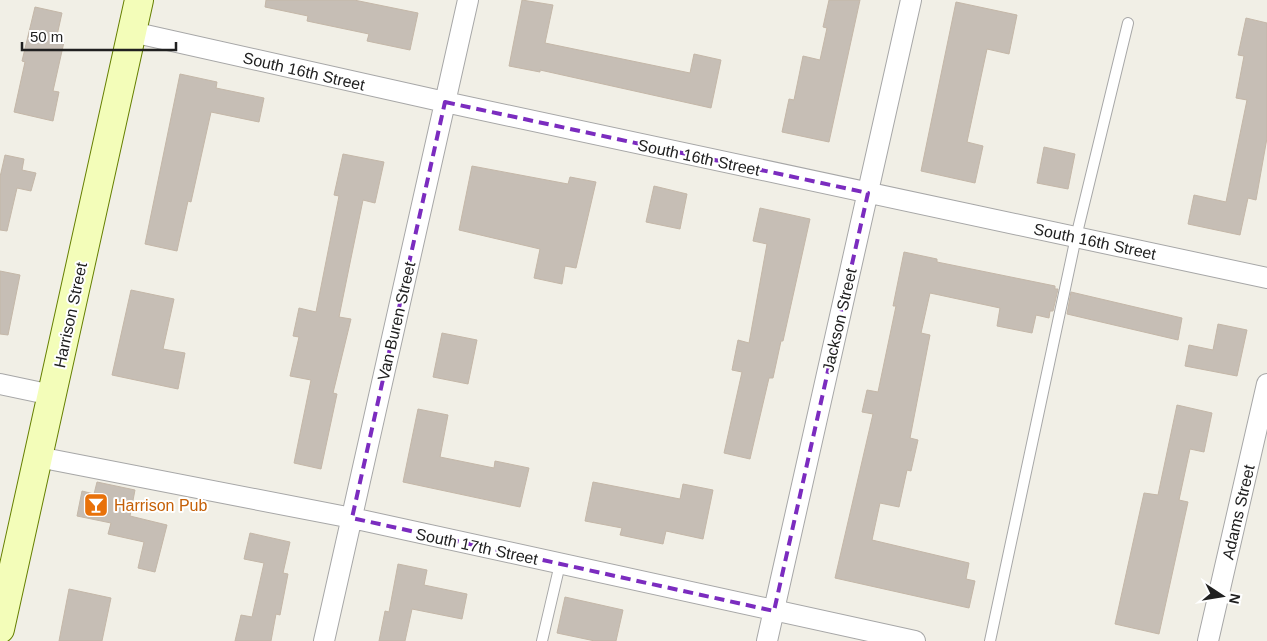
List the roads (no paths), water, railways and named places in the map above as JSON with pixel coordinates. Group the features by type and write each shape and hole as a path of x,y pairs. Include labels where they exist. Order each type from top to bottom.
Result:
{"street":[{"name":"Harrison Street","path":"0,629 139,0"},
{"name":"Van Buren Street","path":"324,641 468,0"},
{"name":"Jackson Street","path":"767,641 911,0"},
{"name":"South 16th Street","path":"132,32 445,102 1267,278"},
{"path":"0,384 52,395"},
{"name":"Adams Street","path":"1208,641 1267,384"},
{"name":"South 17th Street","path":"38,457 352,518 915,641"}],"lane":[{"path":"990,641 1076,237 1128,23"},
{"path":"542,641 560,564"}],"place":[{"name":"Harrison Pub","path":"96,505"}]}
